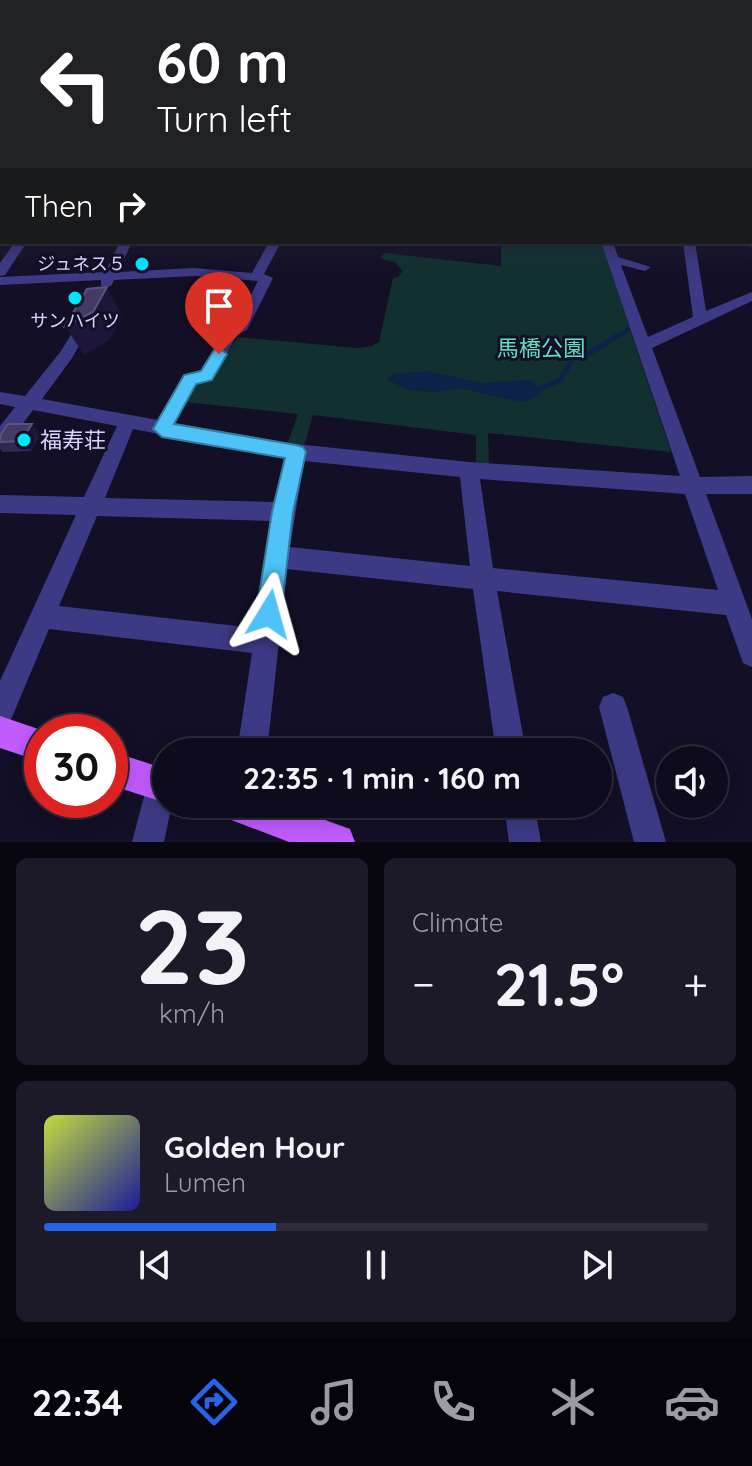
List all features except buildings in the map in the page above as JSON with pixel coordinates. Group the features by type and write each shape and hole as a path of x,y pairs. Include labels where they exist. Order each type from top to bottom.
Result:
{"main road":[{"path":"0,732 24,740"},
{"path":"128,774 152,782"},
{"path":"274,818 337,842"}],"street":[{"path":"0,272 20,244"},
{"path":"0,440 26,403 62,365 125,244"},
{"path":"256,277 274,244"},
{"path":"689,244 700,317"},
{"path":"610,250 645,267"},
{"path":"610,250 752,654"},
{"path":"0,281 194,272 266,278 240,330 232,331 206,376 190,379 162,429"},
{"path":"642,346 700,317 752,296"},
{"path":"0,398 296,452 469,470 693,486 752,485"},
{"path":"0,712 127,423"},
{"path":"254,738 276,557 296,452"},
{"path":"469,470 509,738"},
{"path":"0,504 283,512"},
{"path":"276,557 734,604"},
{"path":"41,616 265,642"},
{"path":"613,707 650,842"},
{"path":"148,842 154,818"},
{"path":"521,818 525,842"}],"green space":[{"name":"馬橋公園","path":"501,244 602,244 671,452 488,433 489,464 476,462 476,435 313,415 304,447 287,445 298,414 185,402 194,385 212,379 237,337 357,348 379,342 393,278 399,277 402,271 396,263 380,258 384,253 501,266"}],"water":[{"path":"428,371 480,383 529,380 534,382 540,395 523,402 458,388 437,392 407,390 387,379 395,374"}],"waterway":[{"path":"621,334 629,329"},
{"path":"535,391 560,380 573,359 590,353 624,332"}],"place":[{"name":"ジュネス５","path":"142,264"},
{"name":"サンハイツ","path":"75,298"},
{"name":"福寿荘","path":"24,440"}],"route":[{"path":"219,354 206,376 190,379 162,429 296,452 283,512 269,614"}]}
